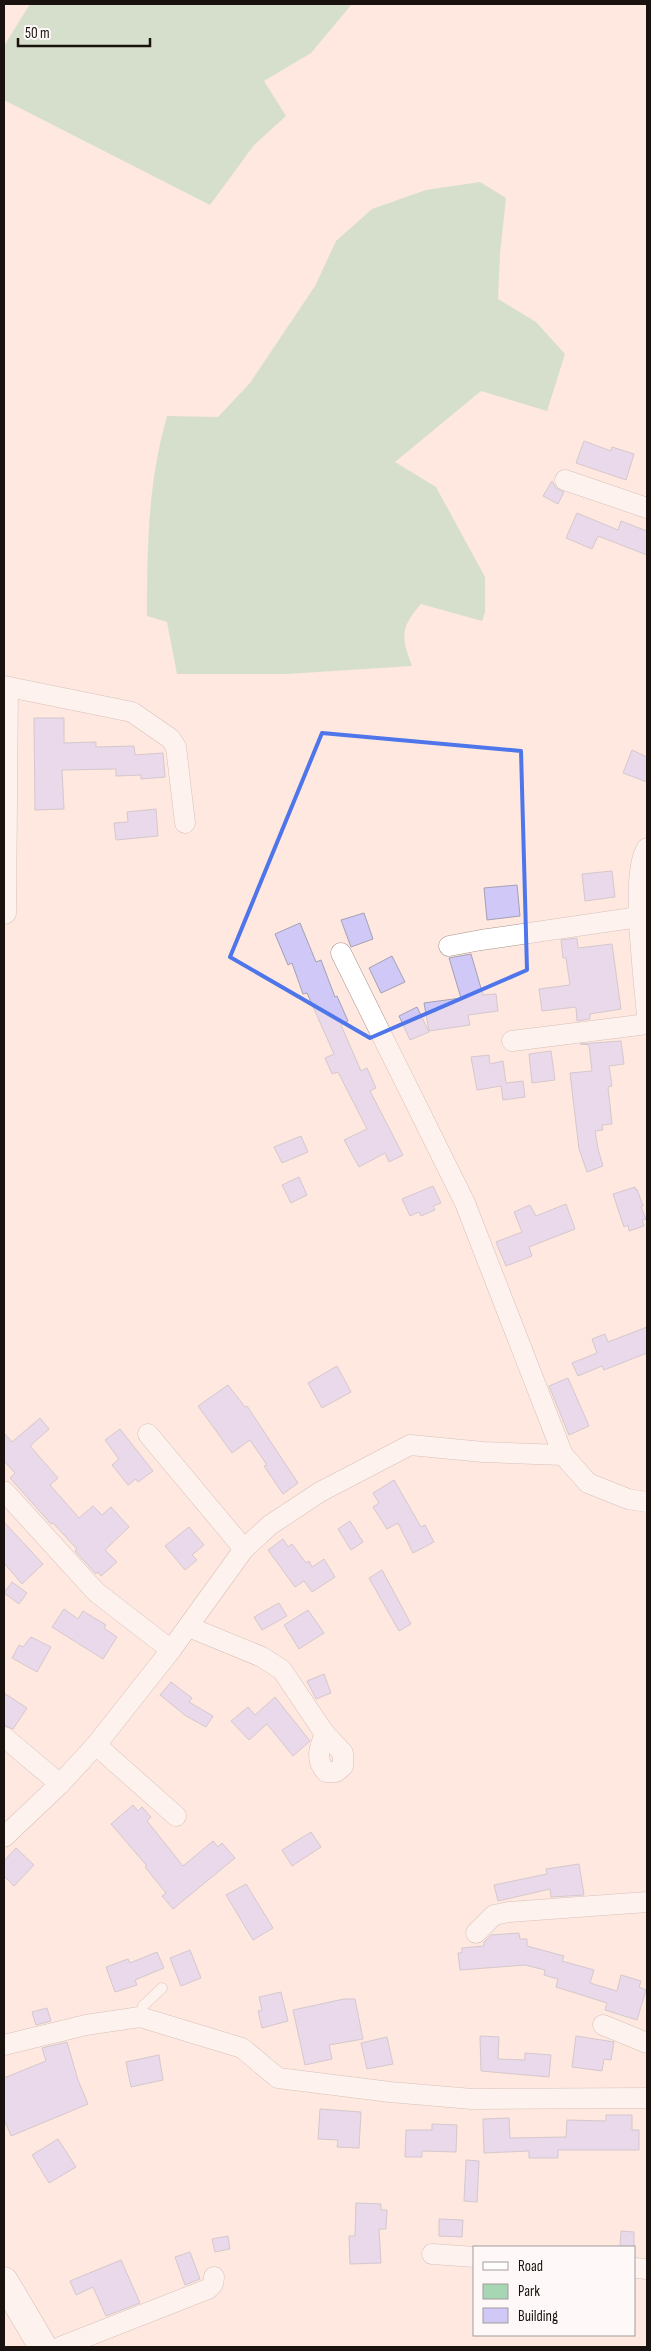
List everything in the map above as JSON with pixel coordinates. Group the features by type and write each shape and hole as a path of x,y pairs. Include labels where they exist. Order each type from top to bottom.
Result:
{"main road":[{"path":"4,2281 44,2347"}],"street":[{"path":"565,480 647,508"},
{"path":"4,914 6,913 6,686 132,712 171,739 176,747 185,824"},
{"path":"647,848 640,869 639,917 647,1018"},
{"path":"449,946 639,917"},
{"path":"341,953 465,1204 563,1455 588,1483 628,1499 647,1502"},
{"path":"512,1040 647,1024"},
{"path":"148,1434 244,1549"},
{"path":"4,1837 60,1784 96,1745 189,1627 244,1549 270,1525 320,1492 410,1445 483,1452 563,1455"},
{"path":"4,1490 96,1592 171,1650"},
{"path":"189,1627 262,1657 282,1670 325,1734"},
{"path":"4,1737 60,1784"},
{"path":"96,1745 176,1816"},
{"path":"476,1933 494,1915 509,1912 647,1902"},
{"path":"4,2045 86,2025 140,2017 242,2048 278,2078 390,2092 472,2099 647,2098"},
{"path":"603,2025 647,2043"},
{"path":"432,2254 473,2257"},
{"path":"60,2347 208,2289 213,2284 214,2277"}],"lane":[{"path":"140,2017 143,2006 162,1988"}],"highlighted area":[{"path":"322,733 521,751 527,970 370,1038 230,957"}],"green space":[{"path":"30,4 352,4 311,53 264,81 286,116 254,145 210,205 4,100 4,46"},
{"path":"480,182 506,198 500,254 498,299 536,322 565,354 547,411 481,391 395,462 436,487 485,577 485,612 482,621 421,604 409,620 404,633 404,640 412,666 286,674 177,674 167,622 147,616 147,565 152,490 167,416 218,417 250,383 315,286 336,241 372,209 426,190"}],"building":[{"path":"584,441 611,451 612,447 634,454 626,480 576,463"},
{"path":"552,481 556,488 564,492 558,504 543,496"},
{"path":"577,513 618,530 621,521 647,531 647,555 598,536 592,549 566,538"},
{"path":"34,718 64,718 64,743 96,742 96,747 134,746 135,755 163,753 165,777 141,779 141,775 116,776 116,769 62,770 64,809 35,810"},
{"path":"632,750 647,757 647,782 623,773"},
{"path":"156,809 158,836 116,840 114,823 128,822 127,812"},
{"path":"612,871 615,897 585,901 582,874"},
{"path":"517,885 520,916 487,920 484,888"},
{"path":"364,913 373,939 351,947 341,920"},
{"path":"300,923 316,962 321,960 335,997 337,996 348,1021 341,1025 361,1071 367,1068 376,1088 370,1091 403,1155 389,1162 385,1153 359,1167 344,1140 367,1129 338,1072 332,1074 325,1058 334,1054 307,993 303,994 292,963 288,965 275,934"},
{"path":"577,938 578,948 612,944 621,1009 590,1014 590,1019 577,1021 576,1007 542,1011 539,989 570,985 566,958 563,958 561,940"},
{"path":"471,954 483,995 496,994 498,1011 468,1015 470,1025 429,1031 424,1003 461,998 449,958"},
{"path":"392,956 405,982 381,993 369,968"},
{"path":"417,1007 429,1032 410,1040 399,1016"},
{"path":"621,1041 624,1064 609,1066 612,1086 608,1087 612,1124 602,1125 603,1130 595,1131 603,1166 587,1172 579,1149 570,1073 592,1071 589,1045 580,1044"},
{"path":"551,1051 555,1080 532,1083 529,1054"},
{"path":"489,1055 490,1064 503,1061 506,1083 523,1081 525,1097 503,1100 501,1086 477,1090 471,1057"},
{"path":"301,1136 308,1152 282,1163 274,1147"},
{"path":"299,1177 307,1195 291,1203 282,1185"},
{"path":"433,1186 441,1203 433,1206 435,1210 421,1216 419,1212 410,1216 402,1199"},
{"path":"635,1187 646,1219 642,1220 644,1226 629,1231 628,1225 624,1227 613,1194"},
{"path":"566,1204 575,1229 529,1247 532,1256 506,1266 496,1242 522,1232 514,1212 530,1205 536,1216"},
{"path":"647,1327 647,1353 604,1370 602,1366 578,1376 572,1363 597,1353 592,1339 605,1334 608,1342"},
{"path":"337,1366 351,1392 322,1408 308,1383"},
{"path":"568,1378 589,1426 569,1435 549,1386"},
{"path":"228,1385 245,1407 247,1406 298,1483 283,1494 264,1466 267,1465 250,1440 232,1453 198,1406"},
{"path":"40,1418 49,1429 30,1446 58,1478 50,1485 79,1518 93,1506 102,1515 111,1507 129,1527 105,1550 117,1562 101,1576 98,1572 96,1574 75,1551 77,1549 53,1523 51,1524 10,1478 15,1473 4,1461 4,1433 12,1442"},
{"path":"120,1429 153,1471 138,1482 136,1479 128,1485 112,1465 119,1459 105,1440"},
{"path":"394,1480 421,1527 425,1525 434,1542 413,1553 398,1523 387,1529 373,1507 379,1503 373,1493"},
{"path":"350,1521 363,1542 351,1550 338,1529"},
{"path":"4,1522 43,1564 22,1584 4,1563"},
{"path":"189,1527 204,1545 192,1555 197,1560 185,1570 165,1546"},
{"path":"283,1539 288,1547 292,1544 306,1563 309,1561 312,1567 324,1559 335,1577 312,1592 304,1581 295,1587 268,1550"},
{"path":"382,1570 411,1624 399,1631 369,1578"},
{"path":"12,1582 27,1593 19,1604 4,1593"},
{"path":"279,1603 287,1616 262,1630 254,1617"},
{"path":"64,1609 78,1619 83,1611 106,1625 104,1628 117,1637 103,1659 52,1627"},
{"path":"308,1610 324,1633 299,1649 284,1625"},
{"path":"31,1637 51,1647 37,1672 12,1658 19,1645 23,1647"},
{"path":"324,1674 331,1693 316,1699 307,1681"},
{"path":"171,1682 192,1698 189,1702 213,1716 206,1727 186,1716 160,1695"},
{"path":"4,1693 27,1708 13,1729 4,1725"},
{"path":"275,1697 310,1741 293,1756 267,1724 249,1740 231,1721 248,1707 255,1715"},
{"path":"133,1805 138,1811 142,1807 151,1817 147,1821 183,1866 213,1841 218,1847 222,1843 235,1858 173,1909 162,1896 166,1893 145,1867 147,1866 111,1824"},
{"path":"311,1832 321,1847 292,1866 282,1850"},
{"path":"16,1848 34,1865 14,1886 4,1876 4,1861"},
{"path":"579,1864 584,1895 551,1897 550,1889 498,1901 494,1885 547,1874 546,1869"},
{"path":"246,1884 273,1928 253,1940 226,1895"},
{"path":"519,1933 520,1939 527,1939 527,1946 564,1956 562,1961 594,1970 590,1983 617,1991 621,1975 641,1981 639,1987 646,1990 637,2020 605,2010 607,2003 556,1987 558,1979 544,1975 545,1970 525,1965 460,1970 458,1953 462,1953 462,1948 484,1946 484,1942 491,1935"},
{"path":"190,1950 201,1978 181,1986 170,1958"},
{"path":"157,1952 164,1968 135,1980 137,1985 115,1992 106,1967 128,1959 130,1963"},
{"path":"281,1992 288,2021 262,2028 258,2011 262,2010 259,1997"},
{"path":"344,1999 355,1999 363,2039 329,2045 332,2059 305,2065 293,2010"},
{"path":"47,2008 51,2021 36,2025 32,2012"},
{"path":"480,2036 499,2037 498,2059 525,2060 525,2053 551,2055 549,2077 481,2071"},
{"path":"576,2036 614,2042 611,2060 604,2059 602,2071 572,2067"},
{"path":"387,2037 393,2064 367,2069 361,2043"},
{"path":"67,2042 78,2080 88,2104 11,2136 4,2119 4,2078 46,2061 42,2048"},
{"path":"159,2055 163,2080 131,2087 126,2062"},
{"path":"320,2109 361,2112 359,2148 337,2147 338,2140 318,2139"},
{"path":"606,2115 632,2115 632,2130 639,2130 639,2150 558,2150 558,2158 529,2158 529,2151 484,2153 483,2119 509,2118 510,2138 566,2137 567,2120 606,2121"},
{"path":"432,2124 457,2125 456,2152 422,2151 422,2157 405,2157 406,2130 432,2130"},
{"path":"58,2139 76,2167 49,2183 32,2155"},
{"path":"466,2160 479,2161 477,2202 464,2201"},
{"path":"356,2203 381,2204 381,2210 387,2210 386,2229 379,2229 381,2263 350,2264 349,2236 355,2236"},
{"path":"439,2219 463,2220 462,2237 439,2236"},
{"path":"621,2231 634,2232 634,2246 620,2246"},
{"path":"228,2236 230,2249 215,2252 212,2239"},
{"path":"190,2252 200,2279 185,2285 175,2257"},
{"path":"121,2260 140,2303 106,2316 93,2287 76,2295 70,2281"}]}
